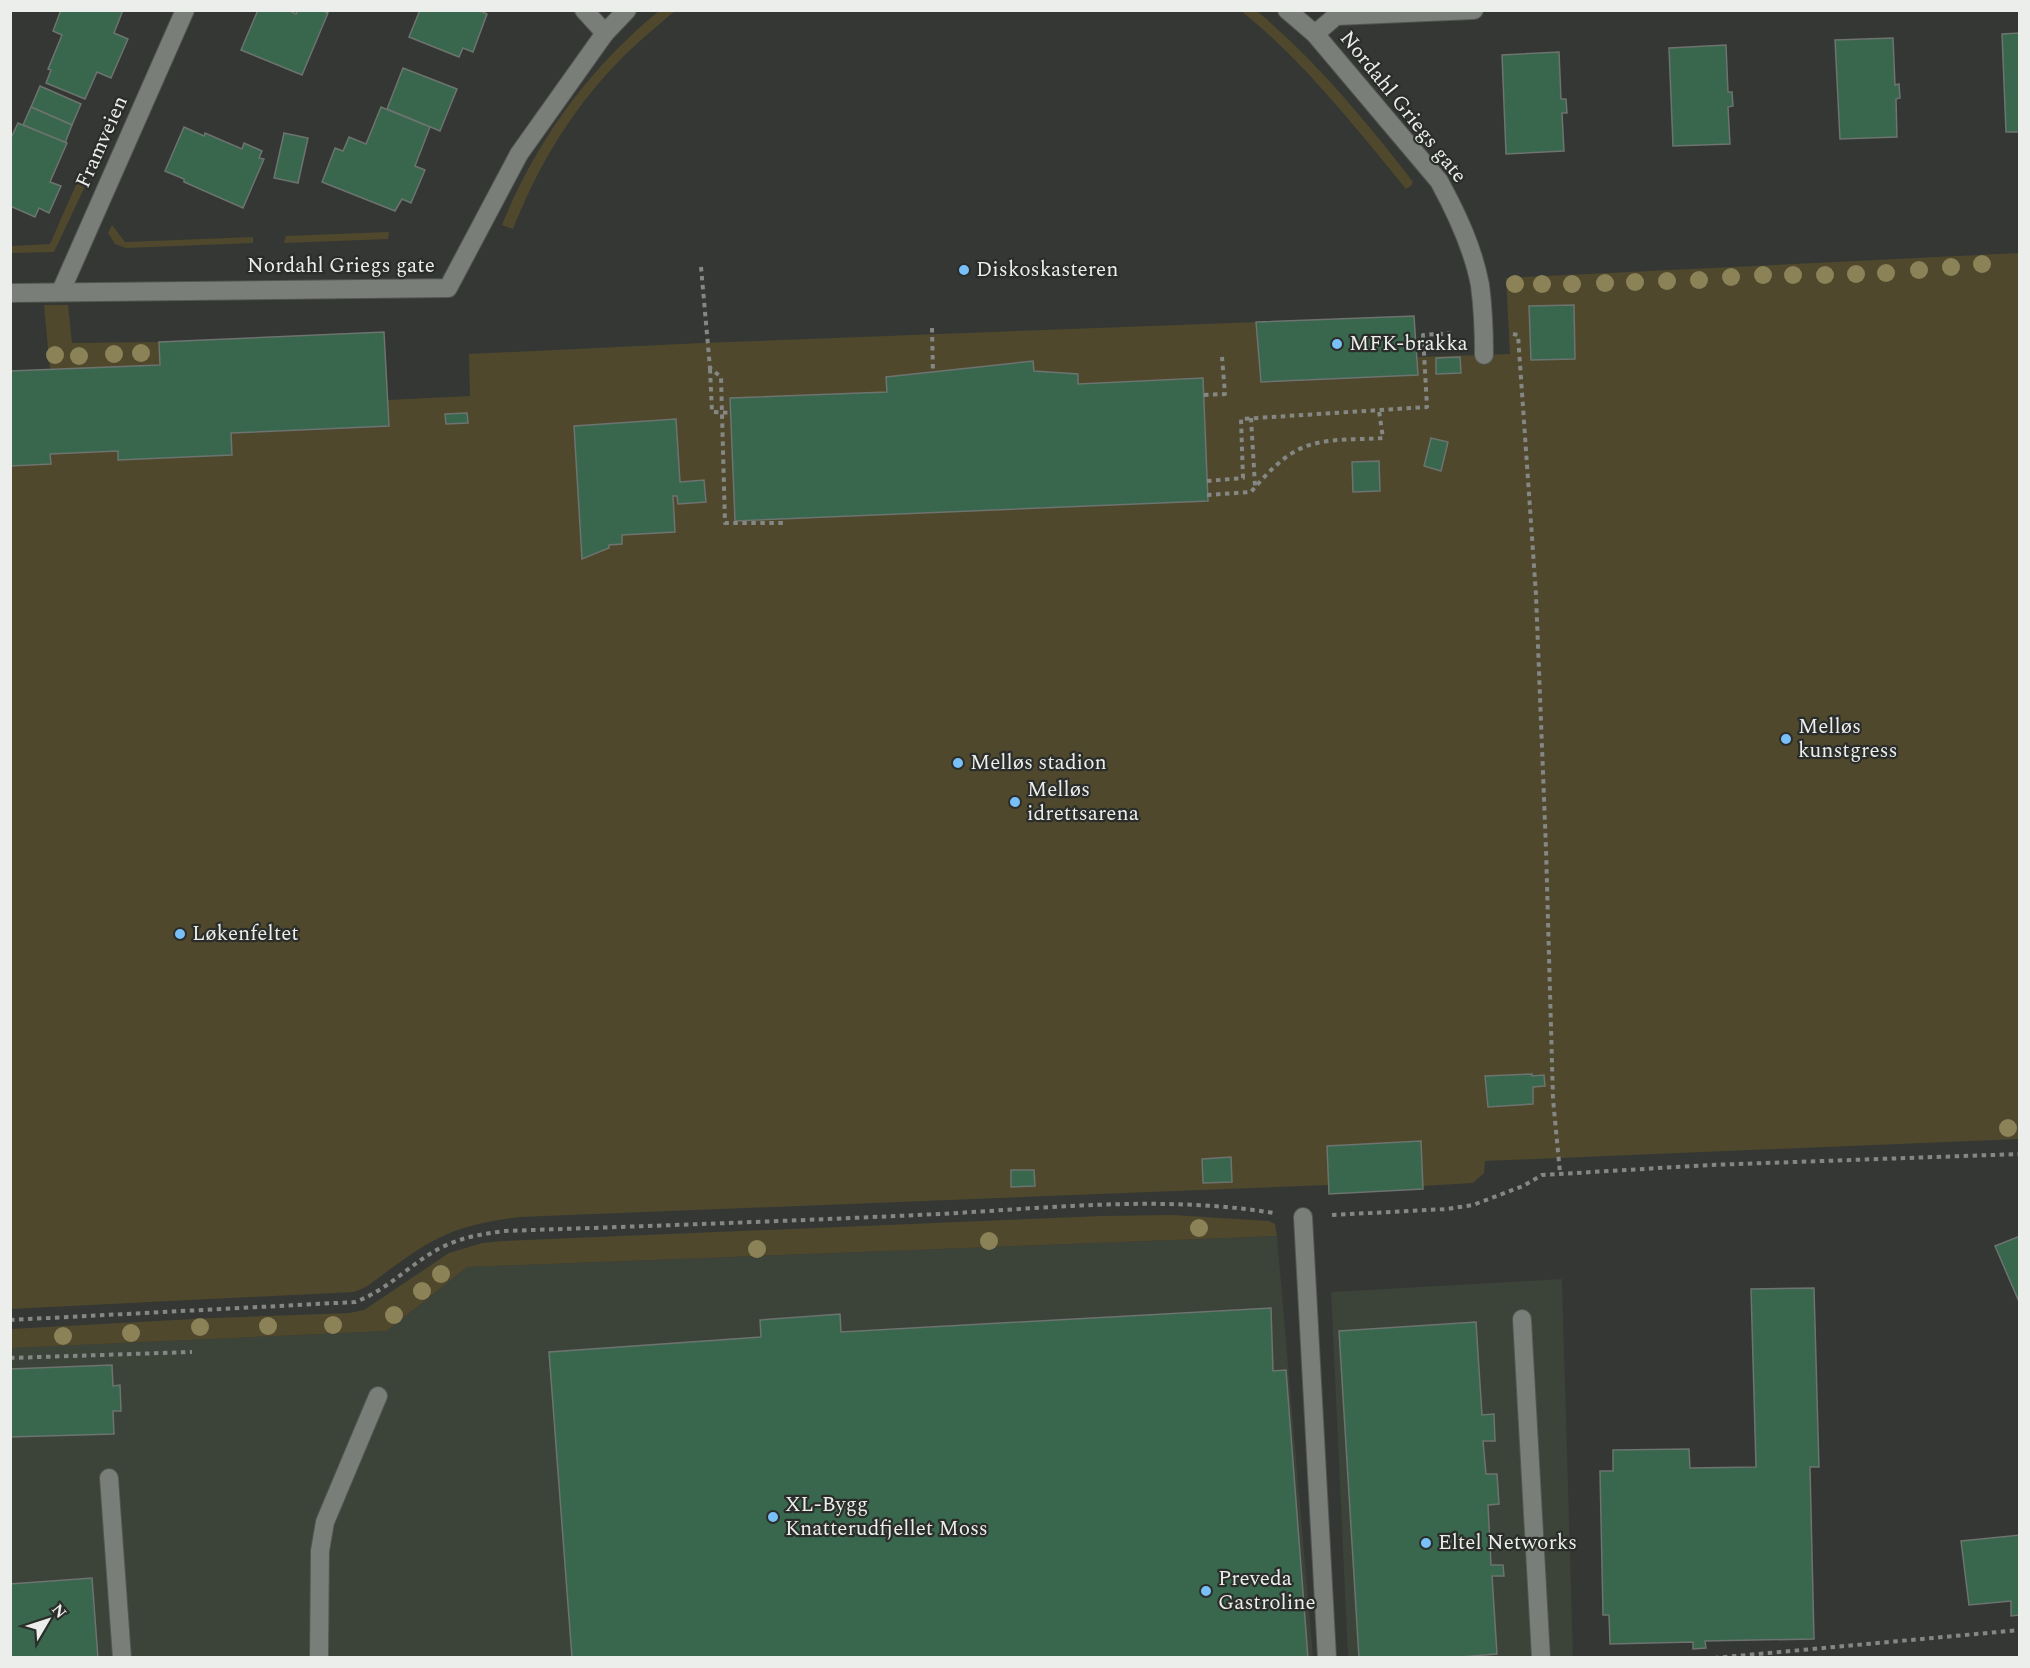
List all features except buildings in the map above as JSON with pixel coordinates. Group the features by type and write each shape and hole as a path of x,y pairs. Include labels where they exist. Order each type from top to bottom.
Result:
{"street":[{"name":"Framveien","path":"61,291 185,10"},
{"path":"584,10 605,33"},
{"name":"Nordahl Griegs gate","path":"10,293 448,288 519,154 605,33 627,10"},
{"name":"Nordahl Griegs gate","path":"1287,10 1315,34 1439,182 1454,209 1468,243 1480,285 1484,355"},
{"path":"1315,34 1336,16 1474,10"},
{"path":"1303,1217 1327,1658"},
{"path":"1522,1319 1541,1658"},
{"path":"319,1658 320,1551 325,1522 378,1396"},
{"path":"109,1478 122,1658"}],"path":[{"path":"701,267 712,412 730,412"},
{"path":"932,328 933,373"},
{"path":"1207,481 1243,478 1241,419 1427,407 1423,335 1484,332 1518,335 1536,595 1553,1099 1560,1173"},
{"path":"1204,395 1225,394 1222,357"},
{"path":"710,368 721,376 725,523 783,523"},
{"path":"1207,495 1251,492 1267,474 1297,450 1313,444 1383,438 1379,411"},
{"path":"1251,418 1256,487"},
{"path":"10,1320 355,1302 371,1296 449,1244 472,1236 504,1231 1120,1205 1196,1204 1303,1217 1447,1209 1473,1205 1523,1186 1542,1175 1560,1173 2019,1154"},
{"path":"10,1358 192,1352"},
{"path":"1714,1658 2019,1630"}],"shaded area":[{"path":"659,11 675,11 621,59 590,93 552,148 513,229 502,225 531,164 567,108 610,56"},
{"path":"1241,11 1257,11 1300,50 1359,114 1413,182 1411,186 1406,189 1307,72"},
{"path":"79,178 87,182 54,252 11,253 11,246 50,244"},
{"path":"112,225 125,242 253,237 253,243 126,248 115,244 108,233"},
{"path":"389,232 388,239 284,243 286,236"},
{"name":"Melløs idrettsarena","path":"2019,253 2019,1139 1485,1161 1484,1173 1473,1183 1423,1186 1423,1189 1329,1194 1328,1185 520,1217 481,1224 443,1236 413,1253 366,1287 354,1292 11,1309 10,466 50,464 50,454 118,451 118,459 232,454 231,433 388,426 388,400 470,396 469,354 1414,316 1417,357 1510,354 1506,278"},
{"path":"44,305 68,305 72,343 159,342 160,365 50,370"},
{"path":"1172,1215 1269,1221 1275,1224 1277,1236 467,1267 387,1331 11,1348 11,1329 349,1313 364,1310 449,1253 482,1243 1101,1216"},
{"path":"1277,1236 1313,1657 11,1657 10,1348 387,1331 467,1267"},
{"path":"1562,1279 1573,1657 1348,1657 1331,1292"}],"place":[{"name":"Diskoskasteren","path":"964,270"},
{"name":"MFK-brakka","path":"1337,344"},
{"name":"Melløs kunstgress","path":"1786,739"},
{"name":"Melløs stadion","path":"958,763"},
{"name":"Melløs idrettsarena","path":"1015,802"},
{"name":"Løkenfeltet","path":"180,934"},
{"name":"XL-Bygg Knatterudfjellet Moss","path":"773,1517"},
{"name":"Eltel Networks","path":"1426,1543"},
{"name":"Preveda Gastroline","path":"1206,1591"}]}
